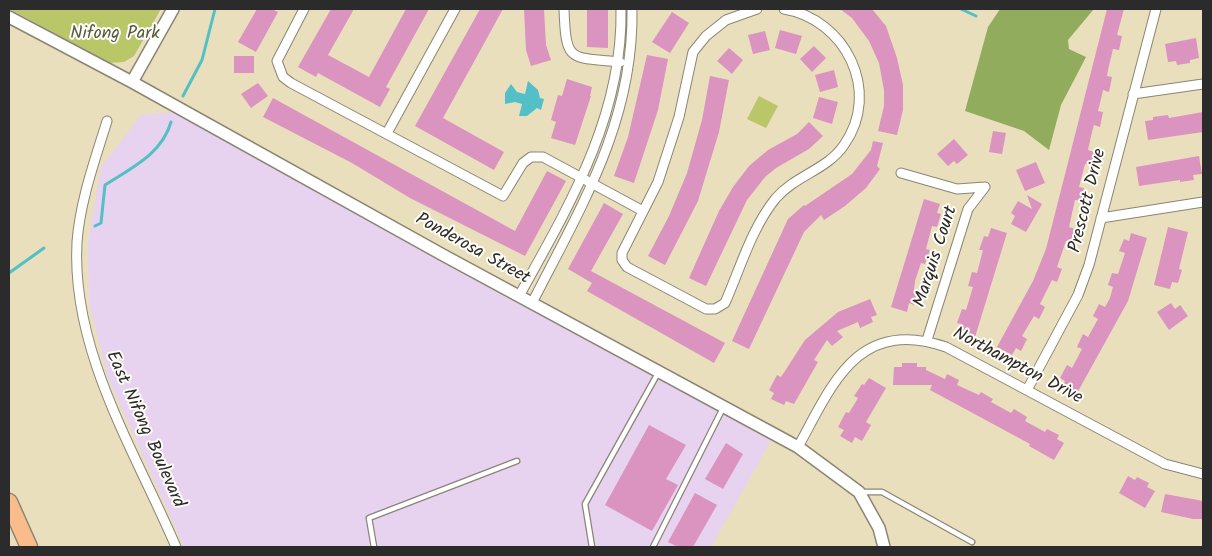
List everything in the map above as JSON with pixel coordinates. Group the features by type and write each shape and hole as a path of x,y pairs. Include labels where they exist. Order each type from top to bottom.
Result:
{"highway":[{"path":"9,502 29,547"}],"street":[{"path":"132,82 173,9"},
{"path":"304,9 277,61 283,78 503,196 523,163 531,157 543,157 552,160 643,212"},
{"path":"387,134 456,9"},
{"path":"564,9 565,42 570,52 579,57 628,62"},
{"path":"519,296 583,178 610,102 617,61 621,9"},
{"path":"532,303 593,184 621,104 628,62 632,9"},
{"path":"757,9 726,20 706,36 693,52 679,117 658,182 622,253 622,260 627,267 706,309 715,309 725,303 762,218 777,197 791,184 830,161 844,145 853,130 858,113 860,92 858,76 849,52 832,31 814,18 798,11 784,9"},
{"name":"Prescott Drive","path":"1026,390 1078,295 1089,265 1156,9"},
{"name":"Ponderosa Street","path":"9,18 132,82 519,296 798,447 859,492 879,528 884,547"},
{"path":"1133,94 1203,84"},
{"name":"East Nifong Boulevard","path":"107,121 84,197 77,242 78,280 84,318 100,380 151,488 176,547"},
{"name":"Marquis Court","path":"901,173 957,189 985,187 968,208 927,340"},
{"path":"1101,218 1203,202"},
{"name":"Northampton Drive","path":"798,447 833,383 857,355 875,346 900,340 927,340 946,347 1165,464 1203,474"}],"lane":[{"path":"592,547 585,504 659,372"},
{"path":"653,547 724,407"},
{"path":"374,547 369,518 517,461"},
{"path":"859,492 882,492 972,542"}],"shaded area":[{"path":"187,111 776,432 711,547 184,547 108,378 89,303 88,242 101,167 141,115"}],"green space":[{"name":"Nifong Park","path":"10,9 161,9 134,56 124,62 109,63"},
{"path":"1000,9 1094,9 1068,40 1069,49 1086,57 1061,105 1049,150 1024,131 965,111 988,27"},
{"path":"759,96 778,106 766,128 747,119"}],"water":[{"path":"528,81 538,90 540,98 544,99 541,110 537,108 527,116 519,116 522,104 515,102 505,104 505,93 511,84 517,92 525,94"}],"building":[{"path":"257,9 272,9 278,12 256,52 238,42"},
{"path":"331,9 354,9 328,55 369,77 406,9 429,9 386,87 390,89 380,107 318,73 316,77 298,67"},
{"path":"480,9 503,9 443,118 504,152 494,170 415,126"},
{"path":"524,9 544,9 546,45 551,60 531,66 526,50"},
{"path":"587,9 608,9 608,48 587,47"},
{"path":"840,9 872,9 886,26 897,58 903,85 903,110 897,135 878,131 884,106 884,90 879,63 869,41 852,18"},
{"path":"1107,9 1124,9 1117,35 1122,36 1119,50 1113,49 1108,70 1107,76 1112,77 1109,92 1103,90 1098,111 1103,112 1100,127 1094,125 1092,132 1088,150 1094,152 1091,165 1085,164 1079,187 1084,188 1081,201 1075,200 1069,227 1075,229 1071,242 1066,241 1057,267 1062,269 1057,282 1052,280 1040,304 1045,307 1039,319 1034,316 1022,336 1027,339 1021,351 1016,348 1012,355 997,347 1033,281 1046,249"},
{"path":"672,12 689,23 670,53 652,42"},
{"path":"780,30 802,36 796,54 775,48"},
{"path":"765,31 770,50 753,54 748,35"},
{"path":"1196,38 1199,58 1190,60 1190,63 1177,65 1176,61 1168,62 1165,44"},
{"path":"814,46 826,58 812,72 800,59"},
{"path":"729,48 743,60 732,74 717,61"},
{"path":"647,55 668,59 658,110 634,183 614,176 628,137"},
{"path":"234,56 254,56 254,73 234,73"},
{"path":"834,70 838,87 820,92 815,75"},
{"path":"710,76 729,80 719,132 698,201 665,265 648,256 669,216 687,173 702,120"},
{"path":"567,79 592,87 591,96 575,145 551,138 556,122 551,120 558,95 562,96"},
{"path":"258,83 268,96 251,108 241,94"},
{"path":"819,97 838,102 832,124 813,118"},
{"path":"273,98 515,231 547,171 566,181 525,256 410,198 352,163 263,117"},
{"path":"1203,112 1203,132 1148,140 1145,121 1153,120 1153,117 1168,115 1169,118"},
{"path":"809,122 823,136 809,149 776,168 765,177 747,200 706,286 689,278 719,211 733,187 749,166 768,150 797,134"},
{"path":"993,131 1006,133 1002,154 989,152"},
{"path":"954,139 968,155 957,164 954,161 948,166 937,154"},
{"path":"873,141 883,143 877,166 880,169 866,188 845,206 824,220 821,215 804,232 749,349 732,341 788,219 804,205 852,174 871,150"},
{"path":"1199,156 1202,174 1193,175 1194,180 1180,182 1180,180 1139,186 1136,167"},
{"path":"1036,162 1045,183 1025,191 1016,170"},
{"path":"1027,195 1042,204 1026,232 1011,224 1015,216 1011,213 1018,201 1032,209"},
{"path":"924,199 940,204 937,213 941,214 937,227 932,226 926,249 930,250 925,264 921,263 915,281 914,290 918,291 914,305 909,303 907,312 891,307"},
{"path":"604,203 623,214 591,271 725,343 714,363 587,291 592,283 568,269"},
{"path":"1168,227 1188,232 1179,269 1182,270 1178,283 1172,282 1170,289 1154,285"},
{"path":"991,228 1007,233 975,337 959,332 961,324 957,323 962,309 966,310 973,287 968,286 972,272 977,273 983,250 979,250 984,236 988,237"},
{"path":"1131,233 1147,238 1128,301 1076,395 1062,387 1065,381 1060,378 1067,365 1072,368 1082,349 1077,347 1083,334 1088,337 1098,319 1093,316 1099,304 1105,307 1110,298 1113,287 1108,285 1112,273 1118,274 1125,253 1119,251 1124,239 1129,241"},
{"path":"870,299 877,315 871,317 873,322 860,328 858,322 837,331 843,337 832,346 827,340 814,360 818,362 794,404 786,401 784,405 771,399 774,393 769,390 777,375 781,377 805,340 838,312"},
{"path":"1171,303 1175,309 1180,305 1188,316 1169,330 1157,312"},
{"path":"902,363 917,363 917,367 926,367 926,370 945,379 947,374 959,380 957,385 979,395 981,392 993,399 991,402 1011,413 1014,409 1027,417 1025,421 1045,432 1047,429 1059,435 1057,439 1064,443 1054,460 1029,446 1030,444 930,390 932,385 893,385 894,367 902,367"},
{"path":"869,378 886,388 866,422 871,425 862,441 855,437 852,443 840,436 844,430 838,427 846,412 849,413 858,398 854,396 862,384 864,385"},
{"path":"649,425 686,445 666,479 678,485 652,531 605,505"},
{"path":"726,443 743,454 723,489 705,479"},
{"path":"1128,476 1135,480 1137,477 1149,483 1147,487 1155,491 1145,508 1119,493"},
{"path":"695,493 717,505 693,547 678,547 668,542"},
{"path":"1165,494 1203,501 1203,519 1193,519 1161,512"}],"waterway":[{"path":"183,96 202,60 215,9"},
{"path":"961,9 976,16"},
{"path":"95,226 101,223 105,185 153,152 161,143 171,122"},
{"path":"9,273 44,248"}]}
